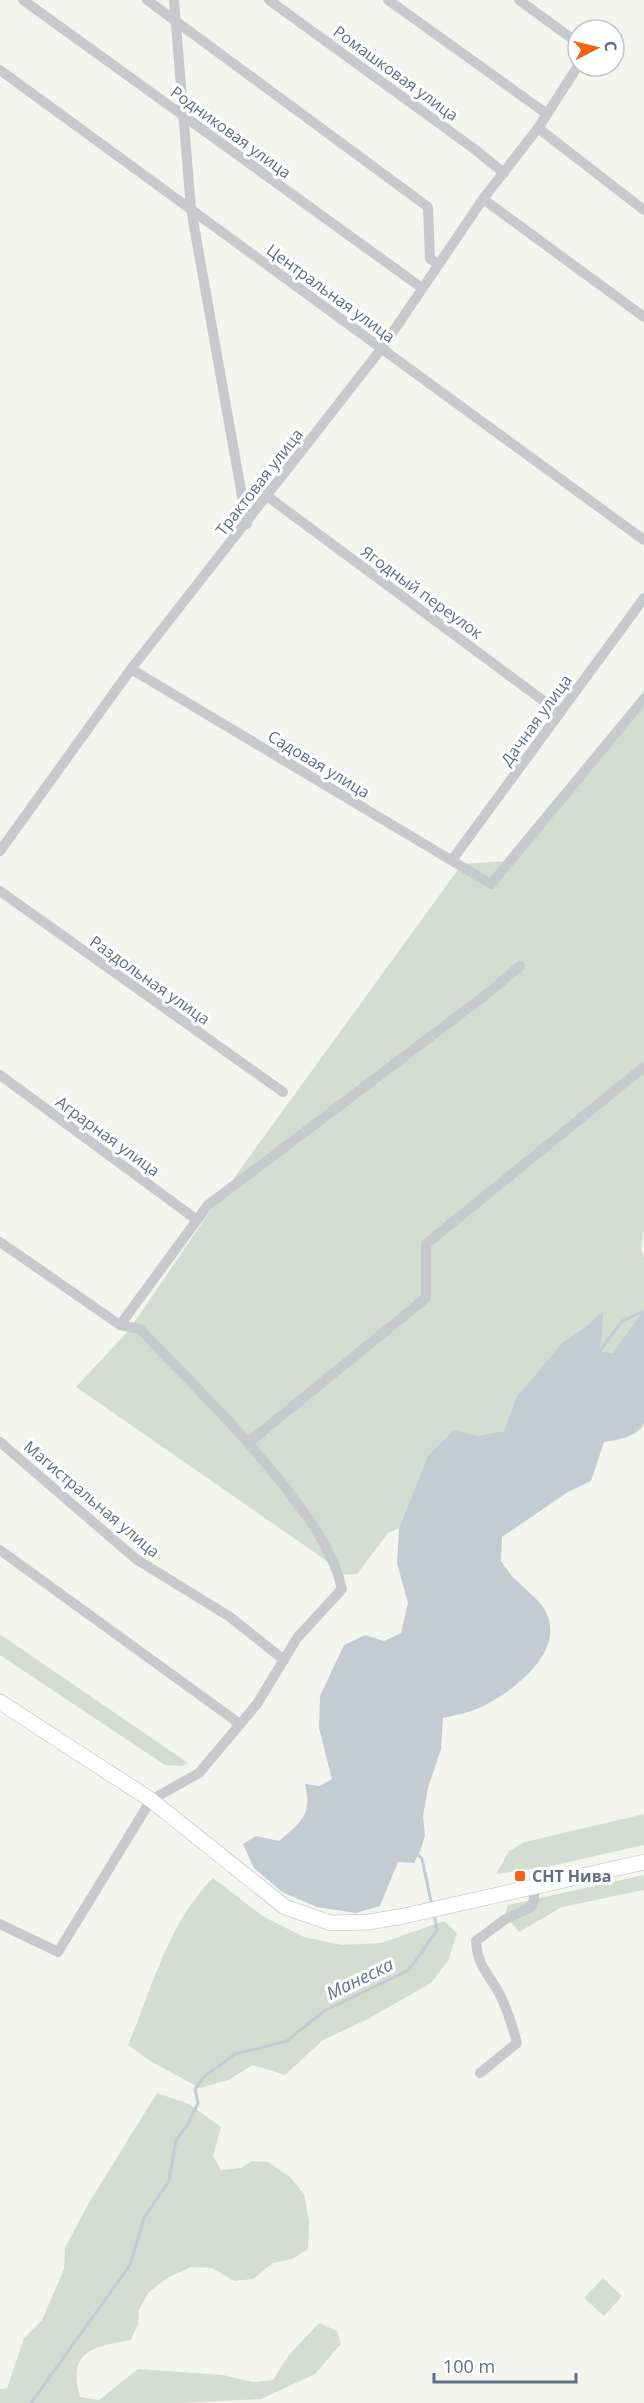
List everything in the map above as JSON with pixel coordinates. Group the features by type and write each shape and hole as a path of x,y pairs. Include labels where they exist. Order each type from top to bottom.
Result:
{"main road":[{"path":"0,1702 152,1800 285,1907 331,1923 369,1923 644,1862"}],"street":[{"name":"Родниковая улица","path":"24,0 422,288"},
{"path":"147,0 428,207 430,259 439,264"},
{"path":"174,0 191,209 247,524"},
{"name":"Ромашковая улица","path":"269,0 504,173"},
{"path":"388,0 547,114"},
{"path":"519,0 566,34"},
{"name":"Центральная улица","path":"0,70 644,540"},
{"name":"Трактовая улица","path":"0,851 131,669 207,571 247,524 382,348 483,199 538,128 570,78"},
{"path":"538,128 644,210"},
{"path":"483,199 644,317"},
{"name":"Ягодный переулок","path":"267,496 560,712"},
{"name":"Дачная улица","path":"452,861 644,598"},
{"name":"Садовая улица","path":"131,669 491,884 644,699"},
{"name":"Раздольная улица","path":"0,891 283,1092"},
{"path":"120,1325 208,1205 487,994 520,966"},
{"path":"249,1442 426,1298 426,1244 644,1067"},
{"name":"Аграрная улица","path":"0,1076 197,1220"},
{"path":"0,1242 120,1325 140,1329 249,1442 312,1521 339,1575 342,1589 297,1638 256,1704 199,1773 152,1800 58,1952 0,1924"},
{"name":"Магистральная улица","path":"0,1442 136,1559 230,1617 284,1660"},
{"path":"0,1550 240,1724"},
{"path":"480,2073 517,2043 500,1994 488,1978 476,1955 476,1941 504,1920 531,1907 534,1900 534,1887"}],"shaded area":[{"path":"644,691 644,1229 641,1248 644,1258 644,1309 613,1353 598,1351 602,1335 602,1312 562,1343 516,1399 504,1431 478,1437 454,1430 428,1455 399,1528 388,1533 357,1574 339,1575 324,1559 76,1387 129,1330 215,1204 462,864 509,861"},
{"path":"644,1309 644,1423 641,1428 627,1437 604,1442 591,1481 568,1492 502,1537 501,1561 546,1612 550,1632 547,1646 530,1672 491,1702 466,1713 443,1718 441,1749 428,1788 423,1816 425,1835 414,1863 398,1862 380,1906 356,1913 317,1907 282,1892 254,1868 243,1844 256,1836 279,1841 303,1817 307,1803 305,1784 320,1786 332,1779 319,1728 320,1696 344,1645 365,1635 384,1641 401,1633 408,1603 397,1563 399,1528 428,1455 454,1430 478,1436 504,1431 516,1398 562,1343 603,1311 599,1351 613,1353"},
{"path":"0,1635 188,1763 182,1766 165,1765 0,1655"},
{"path":"644,1814 644,1845 551,1866 496,1874 509,1851 525,1842"},
{"path":"644,1875 644,1890 562,1907 519,1932 505,1915 508,1905"},
{"path":"213,1878 264,1917 304,1937 341,1945 381,1943 444,1921 457,1933 448,1961 431,1983 368,2019 323,2040 285,2075 253,2065 228,2080 200,2088 150,2061 128,2045 173,1936 197,1896"},
{"path":"157,2093 189,2104 221,2127 213,2156 221,2170 241,2168 252,2161 268,2162 291,2178 304,2194 309,2221 308,2249 292,2259 273,2263 253,2279 234,2281 212,2268 191,2267 167,2278 148,2293 139,2310 138,2324 131,2340 105,2345 86,2354 80,2360 77,2381 80,2397 99,2400 138,2369 223,2375 253,2382 273,2380 288,2356 319,2323 337,2331 341,2344 315,2374 261,2399 182,2403 0,2403 0,2389 7,2388 24,2338 42,2320 64,2269 65,2248 87,2206"},
{"path":"603,2278 622,2296 604,2316 584,2298"}],"waterway":[{"name":"Манеска","path":"598,1353 622,1321 644,1311"},
{"name":"Манеска","path":"417,1853 422,1859 432,1906"},
{"name":"Манеска","path":"31,2403 130,2265 144,2218 169,2181 176,2140 187,2126 198,2103 195,2089 205,2076 235,2054 287,2041 324,2011 409,1970 437,1930 434,1915"}],"place":[{"name":"СНТ Нива","path":"520,1876"}]}
